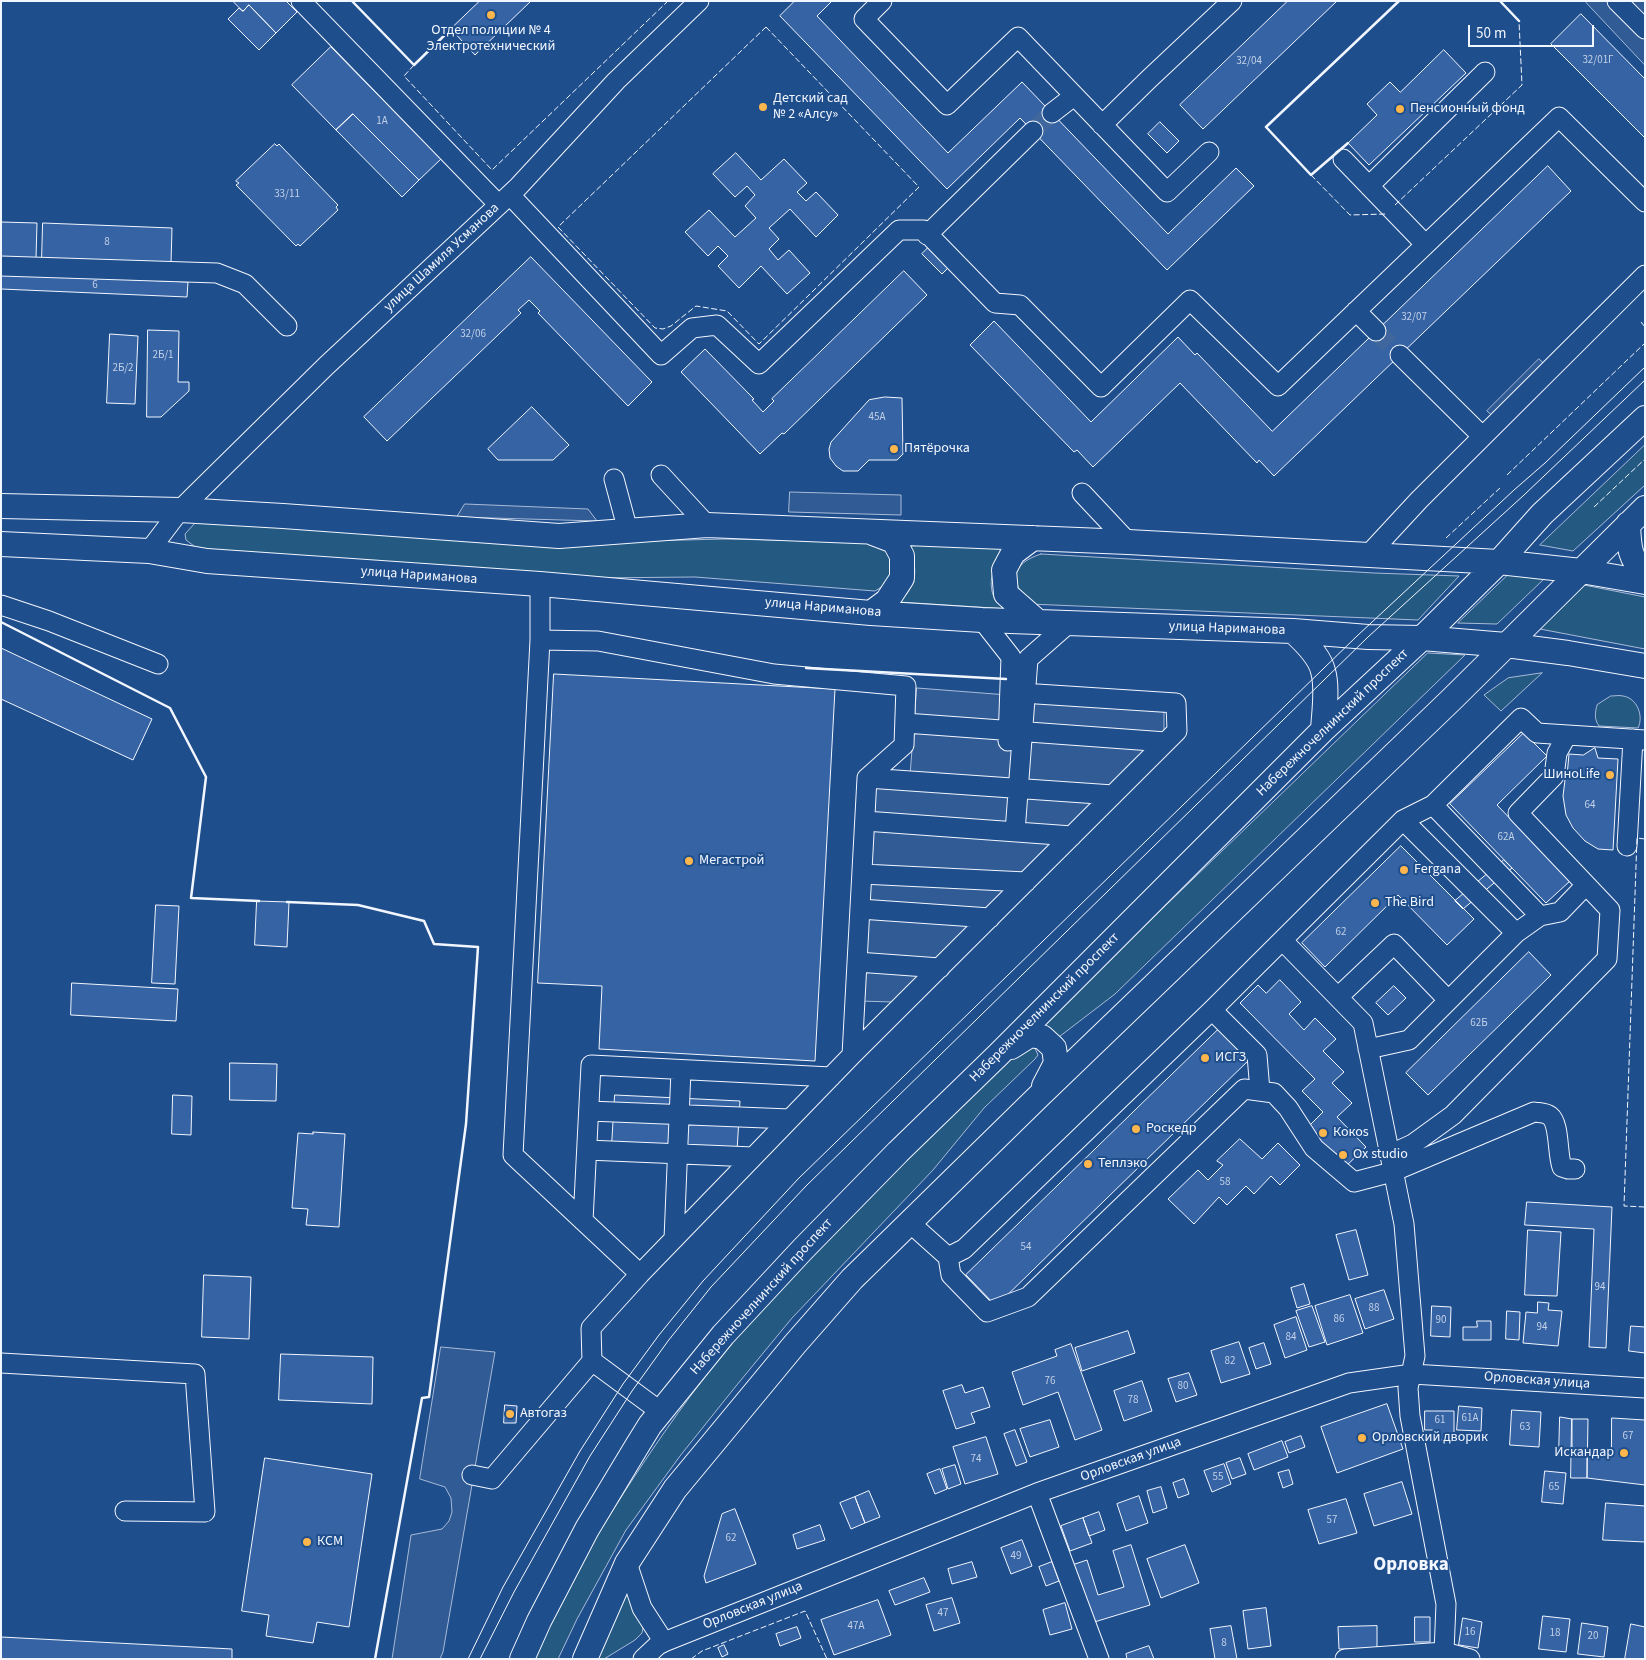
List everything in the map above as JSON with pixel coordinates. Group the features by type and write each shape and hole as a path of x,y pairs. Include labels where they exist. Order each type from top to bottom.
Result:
{"main road":[{"name":"Набережночелнинский проспект","path":"522,1659 539,1621 586,1529 641,1439 723,1335 898,1152 998,1056 1324,730 1422,638 1499,562 1542,514 1645,418"},
{"path":"1,506 180,510 559,536 707,525 1128,542 1499,562 1581,571 1645,582"},
{"path":"585,1659 627,1563 675,1490 795,1344 852,1279 1506,645 1636,516"},
{"path":"1636,516 1629,546 1634,563 1645,575"},
{"path":"870,531 894,541 902,556 902,578 887,601 871,612"},
{"path":"1032,538 1014,552 1004,570 1006,594 1038,622"},
{"name":"улица Нариманова","path":"1,544 149,551 207,561 540,584 982,620 1293,631 1368,637 1422,638 1568,652 1645,666"},
{"path":"1293,631 1306,642 1323,669 1325,680 1324,730"},
{"path":"998,1056 1030,1035 1042,1037 1054,1048 1056,1063 1039,1096"}],"street":[{"path":"301,1 661,355 692,328 717,325 759,364 899,230 924,230 995,303 1020,305 1101,387 1190,300 1278,386 1558,117 1645,202"},
{"name":"улица Шамиля Усманова","path":"149,551 180,510 326,366 505,200 616,81 699,1"},
{"path":"882,1 864,19 947,105 1018,38 1167,192 1209,152"},
{"path":"1102,125 1232,1"},
{"path":"1617,1 1645,29"},
{"path":"1369,186 1485,72"},
{"path":"1052,113 1074,96"},
{"path":"928,235 1033,131"},
{"path":"1343,159 1426,244"},
{"path":"1,266 217,273 245,284 287,326"},
{"path":"1369,554 1482,436 1645,276"},
{"path":"1356,312 1376,332"},
{"path":"1400,355 1482,436"},
{"path":"661,475 707,525"},
{"path":"614,479 628,531"},
{"path":"1082,493 1128,542"},
{"path":"540,584 540,640 513,1155 640,1274"},
{"path":"1,605 49,621 158,664"},
{"path":"982,620 1011,657 1015,731 1009,831"},
{"path":"1015,731 1028,659 1069,623"},
{"path":"540,640 598,641 774,674 906,686 904,745 867,778 852,1056"},
{"path":"472,1475 492,1479 592,1361 591,1328 640,1274 852,1056 1177,731 1176,703 1037,694"},
{"path":"948,1257 964,1249 1283,941 1403,820 1433,805 1521,718 1537,733 1639,740 1627,846"},
{"path":"905,723 1166,742"},
{"path":"1391,1164 1413,1144 1452,1115 1607,959 1610,910 1518,813 1554,776 1557,753 1567,735"},
{"path":"867,778 1113,795"},
{"path":"1433,805 1540,916"},
{"path":"1403,820 1516,933"},
{"path":"864,821 1072,836"},
{"path":"862,874 1026,882"},
{"path":"1368,1049 1410,1040 1516,933 1540,916 1560,912 1586,885"},
{"path":"860,909 990,918"},
{"path":"1283,941 1363,1023 1404,1224 1414,1356 1408,1388 1410,1416 1446,1604 1444,1652"},
{"path":"1338,998 1394,944 1448,1000"},
{"path":"857,962 940,968"},
{"path":"1212,1010 1257,1056 1260,1091"},
{"path":"583,1221 591,1065 831,1078"},
{"path":"674,1239 681,1070"},
{"path":"909,1222 948,1257 951,1275 987,1312 1028,1296 1244,1089 1274,1093 1288,1108 1314,1148 1354,1182 1391,1164 1534,1112 1544,1113 1551,1117 1555,1124 1562,1167 1575,1169"},
{"path":"589,1111 790,1119"},
{"path":"586,1150 753,1157"},
{"path":"592,1361 661,1412"},
{"path":"1,1364 195,1374 205,1512 125,1511"},
{"name":"Орловская улица","path":"643,1659 661,1644 1037,1493 1349,1383 1412,1374 1645,1388"},
{"path":"1037,1493 1099,1659"},
{"path":"627,1563 642,1608 661,1644 630,1659"},
{"path":"1345,1659 1444,1652 1470,1659"}],"shaded area":[{"path":"1585,1 1645,1 1645,65"},
{"path":"1539,359 1548,367 1496,419 1487,411"},
{"path":"1645,445 1645,485 1573,551 1540,545"},
{"path":"790,492 901,495 901,515 789,512"},
{"path":"465,504 588,509 597,521 457,517"},
{"path":"205,521 524,544 724,539 869,542 890,551 893,575 883,586 875,591 695,577 590,578 198,549 186,540 185,534 195,523"},
{"path":"907,543 1005,544 993,571 991,585 995,599 1008,609 899,602 910,588 915,574 911,551"},
{"path":"1041,554 1459,576 1418,620 1029,604 1019,588 1016,574 1023,563"},
{"path":"1508,575 1545,578 1497,624 1458,623"},
{"path":"1584,585 1645,597 1645,649 1540,629"},
{"path":"1428,653 1465,655 1115,994 1055,1040 1041,1026"},
{"path":"1542,673 1501,711 1484,695 1508,678"},
{"path":"917,688 1164,707 1164,731 894,1002 858,1001 869,783 909,784"},
{"path":"1611,696 1628,697 1632,700 1640,713 1638,728 1599,726 1595,716 1597,705"},
{"path":"1021,1046 1034,1046 1038,1055 984,1108 933,1170 792,1318 680,1456 626,1530 577,1619 558,1659 530,1659 568,1584 602,1527 667,1428 738,1335 826,1239"},
{"path":"441,1347 495,1352 443,1652 440,1659 392,1659 411,1535 442,1529 449,1521 452,1512 451,1498 445,1487 420,1479"},
{"path":"626,1591 644,1623 642,1633 635,1640 604,1659 593,1659"}],"building":[{"path":"233,1 286,1 297,12 276,33 249,5 243,11"},
{"name":"Отдел полиции № 4 Электротехнический","path":"480,1 531,1 475,55 451,29"},
{"path":"795,1 832,1 817,16 948,153 1022,82 1168,234 1236,168 1254,186 1167,270 1020,118 947,189 780,16"},
{"path":"1288,1 1337,1 1203,129 1180,105"},
{"path":"249,5 276,33 259,50 228,19 239,8 243,11"},
{"path":"1581,14 1645,79 1645,138 1551,44"},
{"path":"331,47 441,159 419,180 353,114 336,130 292,85"},
{"name":"Пенсионный фонд","path":"1444,50 1466,73 1369,165 1348,143 1377,115 1367,104 1390,82 1400,92"},
{"path":"353,114 419,180 402,197 336,130"},
{"path":"1160,122 1179,141 1167,153 1148,134"},
{"path":"275,144 277,146 279,144 338,205 336,207 338,210 300,246 298,244 296,246 236,185 239,183 236,181"},
{"path":"736,153 761,180 784,159 807,183 797,192 806,201 816,192 838,215 816,237 790,209 769,228 779,239 769,249 778,260 789,250 810,273 787,294 761,266 739,288 718,266 728,256 718,246 708,256 685,232 709,210 735,237 756,218 745,206 755,195 747,186 735,197 713,174"},
{"path":"1548,166 1571,191 1274,476 1259,460 1257,463 1180,383 1093,467 1077,450 1074,452 970,345 994,321 1091,422 1178,337 1195,355 1197,353 1272,431"},
{"path":"1,222 37,223 36,258 1,257"},
{"path":"43,223 172,228 171,263 42,258"},
{"path":"932,244 952,264 942,274 922,254"},
{"path":"531,257 652,382 628,406 538,313 540,311 529,300 518,310 521,313 387,441 364,417"},
{"path":"904,271 927,295 784,434 782,433 760,454 681,372 705,349 754,399 752,400 763,412 774,401 772,399"},
{"path":"1,274 188,282 187,297 1,289"},
{"path":"148,330 179,331 178,382 189,382 189,391 161,417 147,417"},
{"path":"110,334 138,336 135,404 107,403"},
{"path":"885,397 902,398 903,454 897,460 869,460 858,471 843,471 830,458 829,449 831,442 869,400"},
{"path":"532,407 569,445 553,460 498,460 488,449"},
{"path":"1,648 152,719 133,760 1,699"},
{"path":"554,674 835,689 815,1061 599,1049 602,986 538,983"},
{"path":"1524,733 1547,756 1497,805 1570,881 1546,903 1450,804"},
{"path":"1595,748 1598,758 1618,759 1613,850 1598,849 1585,841 1573,828 1566,815 1563,796 1569,754 1583,755"},
{"path":"1401,846 1474,919 1447,945 1398,895 1325,967 1302,943"},
{"path":"1504,860 1512,868 1463,909 1455,901"},
{"path":"257,901 289,902 287,947 255,945"},
{"path":"156,905 179,906 175,984 152,983"},
{"path":"1529,952 1551,975 1428,1095 1406,1073"},
{"path":"1280,980 1301,1002 1289,1014 1304,1030 1315,1018 1336,1039 1323,1051 1344,1072 1332,1083 1352,1103 1337,1117 1366,1147 1344,1168 1306,1129 1323,1112 1302,1091 1315,1079 1240,1003 1258,985 1266,993"},
{"path":"72,983 178,989 176,1021 71,1015"},
{"path":"1394,986 1406,998 1388,1015 1376,1003"},
{"path":"1221,1027 1251,1058 996,1306 966,1275"},
{"path":"230,1063 277,1064 276,1101 230,1100"},
{"path":"173,1095 192,1096 191,1135 172,1134"},
{"path":"615,1095 740,1101 737,1151 612,1145"},
{"path":"313,1132 345,1134 339,1227 306,1225 308,1209 292,1208 298,1133 313,1134"},
{"path":"1240,1139 1262,1159 1278,1143 1300,1165 1280,1185 1271,1176 1254,1194 1246,1186 1227,1205 1219,1197 1194,1224 1168,1199 1198,1170 1208,1180 1223,1165 1217,1161"},
{"path":"1527,1202 1612,1207 1606,1348 1589,1347 1594,1229 1525,1225"},
{"path":"1356,1230 1368,1275 1349,1280 1336,1235"},
{"path":"1528,1230 1561,1232 1557,1296 1525,1295"},
{"path":"204,1275 251,1277 249,1339 202,1337"},
{"path":"1304,1284 1310,1304 1297,1308 1291,1288"},
{"path":"1384,1290 1394,1319 1365,1329 1355,1299"},
{"path":"1350,1295 1363,1333 1327,1345 1315,1306"},
{"path":"1538,1302 1549,1303 1548,1310 1562,1311 1558,1346 1523,1343 1526,1312 1537,1313"},
{"path":"1312,1306 1325,1342 1309,1347 1296,1311"},
{"path":"1432,1306 1451,1307 1450,1337 1431,1336"},
{"path":"1507,1311 1520,1312 1519,1340 1506,1339"},
{"path":"1296,1317 1307,1350 1285,1358 1274,1325"},
{"path":"1477,1321 1491,1321 1491,1340 1463,1340 1463,1327 1477,1327"},
{"path":"1631,1326 1645,1327 1645,1353 1629,1351"},
{"path":"1128,1331 1135,1353 1082,1371 1075,1348"},
{"path":"1239,1342 1250,1374 1221,1383 1211,1351"},
{"path":"1264,1343 1271,1364 1256,1369 1249,1348"},
{"path":"1071,1344 1102,1430 1075,1440 1058,1392 1023,1405 1012,1372 1057,1356 1055,1350"},
{"path":"281,1354 373,1357 372,1404 279,1400"},
{"path":"1189,1373 1197,1395 1176,1402 1168,1379"},
{"path":"1142,1381 1152,1411 1124,1421 1114,1391"},
{"path":"962,1385 965,1393 983,1387 990,1407 971,1413 975,1423 956,1429 943,1391"},
{"path":"1387,1404 1403,1449 1337,1473 1321,1427"},
{"name":"Автогаз","path":"505,1405 517,1406 516,1423 504,1423"},
{"path":"1459,1406 1482,1408 1481,1431 1457,1430"},
{"path":"1512,1410 1541,1412 1539,1447 1510,1445"},
{"path":"1425,1411 1454,1411 1454,1440 1436,1440 1436,1430 1425,1430"},
{"path":"1560,1417 1572,1419 1572,1455 1559,1455"},
{"path":"1612,1418 1645,1420 1645,1485 1587,1478 1587,1454 1611,1456"},
{"path":"1572,1419 1588,1419 1587,1478 1571,1478"},
{"path":"1050,1420 1059,1447 1030,1457 1020,1429"},
{"path":"1015,1430 1027,1462 1016,1466 1004,1434"},
{"path":"1301,1436 1305,1447 1289,1453 1285,1442"},
{"path":"986,1437 998,1474 965,1484 953,1447"},
{"path":"1282,1441 1288,1457 1254,1470 1248,1454"},
{"name":"КСМ","path":"265,1458 372,1474 349,1627 317,1622 313,1643 266,1636 269,1615 242,1611"},
{"path":"1240,1458 1246,1474 1232,1479 1226,1463"},
{"path":"1224,1464 1231,1484 1212,1492 1204,1471"},
{"path":"955,1465 961,1484 948,1489 942,1469"},
{"path":"940,1469 947,1489 935,1494 927,1474"},
{"path":"1289,1470 1293,1484 1283,1488 1278,1473"},
{"path":"1545,1471 1566,1473 1563,1504 1542,1502"},
{"path":"1184,1479 1189,1494 1178,1498 1173,1483"},
{"path":"1402,1482 1412,1514 1374,1526 1364,1494"},
{"path":"1161,1487 1167,1508 1153,1513 1147,1491"},
{"path":"869,1491 880,1517 865,1523 855,1497"},
{"path":"1139,1496 1148,1523 1126,1531 1117,1504"},
{"path":"855,1497 865,1523 851,1529 840,1503"},
{"path":"1346,1499 1357,1533 1319,1544 1308,1510"},
{"path":"1606,1503 1645,1506 1645,1542 1603,1540"},
{"path":"735,1509 756,1564 706,1583 704,1576 722,1514"},
{"path":"1099,1512 1105,1530 1089,1536 1083,1518"},
{"path":"1083,1518 1092,1543 1070,1551 1061,1526"},
{"path":"820,1525 825,1540 797,1549 793,1535"},
{"path":"1022,1540 1032,1566 1011,1574 1001,1548"},
{"path":"1131,1545 1150,1605 1091,1623 1072,1565 1087,1560 1098,1595 1124,1587 1113,1551"},
{"path":"1185,1545 1199,1583 1161,1598 1147,1559"},
{"path":"972,1562 977,1577 952,1584 948,1569"},
{"path":"1052,1562 1059,1581 1046,1586 1039,1567"},
{"path":"924,1578 930,1592 895,1605 889,1591"},
{"path":"952,1598 960,1623 934,1631 926,1605"},
{"path":"878,1600 891,1635 834,1655 821,1620"},
{"path":"1065,1603 1072,1629 1050,1635 1043,1610"},
{"path":"1266,1608 1271,1646 1248,1649 1243,1611"},
{"path":"1543,1616 1570,1619 1566,1652 1539,1649"},
{"path":"1415,1617 1430,1617 1430,1642 1415,1642"},
{"path":"1463,1618 1482,1622 1478,1648 1459,1645"},
{"path":"1582,1623 1608,1627 1604,1657 1578,1654"},
{"path":"1631,1624 1645,1627 1645,1659 1625,1659"},
{"path":"1231,1626 1237,1659 1215,1659 1210,1629"},
{"path":"1377,1626 1377,1648 1339,1649 1338,1627"},
{"path":"797,1627 801,1638 780,1646 776,1634"},
{"path":"1,1637 232,1649 232,1659 1,1659"},
{"path":"724,1645 728,1654 722,1657 718,1648"},
{"path":"1149,1646 1154,1659 1127,1659 1126,1654"}],"tunnel":[{"path":"1033,131 1052,113"},
{"path":"1376,331 1400,355"}],"tram line":[{"path":"468,1659 503,1587 580,1451 623,1384 659,1335 703,1281 799,1178 1357,636 1545,463 1645,367"},
{"path":"480,1659 514,1592 590,1456 632,1391 668,1341 711,1287 806,1186 1368,637 1524,495 1645,380"}],"fence":[{"path":"414,65 404,76 492,170 668,1"},
{"path":"1395,205 1522,85 1519,21"},
{"path":"766,27 919,187 759,344 727,311 696,306 671,326 663,329 655,328 558,227 766,27"},
{"path":"1311,175 1350,215 1386,214"},
{"path":"1641,322 1645,327"},
{"path":"1507,475 1645,343"},
{"path":"1594,507 1645,459"},
{"path":"1446,538 1500,488"},
{"path":"1645,839 1637,838 1624,1206 1645,1207"},
{"path":"691,1659 702,1651 805,1611 827,1659"}],"wall":[{"path":"352,1 414,65 451,29"},
{"path":"1348,143 1311,175 1266,127 1399,1"},
{"path":"1500,1 1519,21"},
{"path":"1,622 170,708 206,777 191,898 259,901"},
{"path":"806,668 1006,679"},
{"path":"287,902 358,905 424,921 434,944 478,947 466,1124 429,1397 422,1398 375,1659"}],"place":[{"name":"Отдел полиции № 4 Электротехнический","path":"491,15"},
{"name":"Детский сад № 2 «Алсу»","path":"763,107"},
{"name":"Пенсионный фонд","path":"1400,109"},
{"name":"Пятёрочка","path":"894,449"},
{"name":"ШиноLife","path":"1610,775"},
{"name":"Мегастрой","path":"689,861"},
{"name":"Fergana","path":"1404,870"},
{"name":"The Bird","path":"1375,903"},
{"name":"ИСГЗ","path":"1205,1058"},
{"name":"Роскедр","path":"1136,1129"},
{"name":"Кокоs","path":"1323,1133"},
{"name":"Ox studio","path":"1343,1155"},
{"name":"Теплэко","path":"1088,1164"},
{"name":"Автогаз","path":"510,1414"},
{"name":"Орловский дворик","path":"1362,1438"},
{"name":"Искандар","path":"1624,1453"},
{"name":"КСМ","path":"307,1542"}],"district":[{"name":"Орловка","path":"1411,1566"}]}
